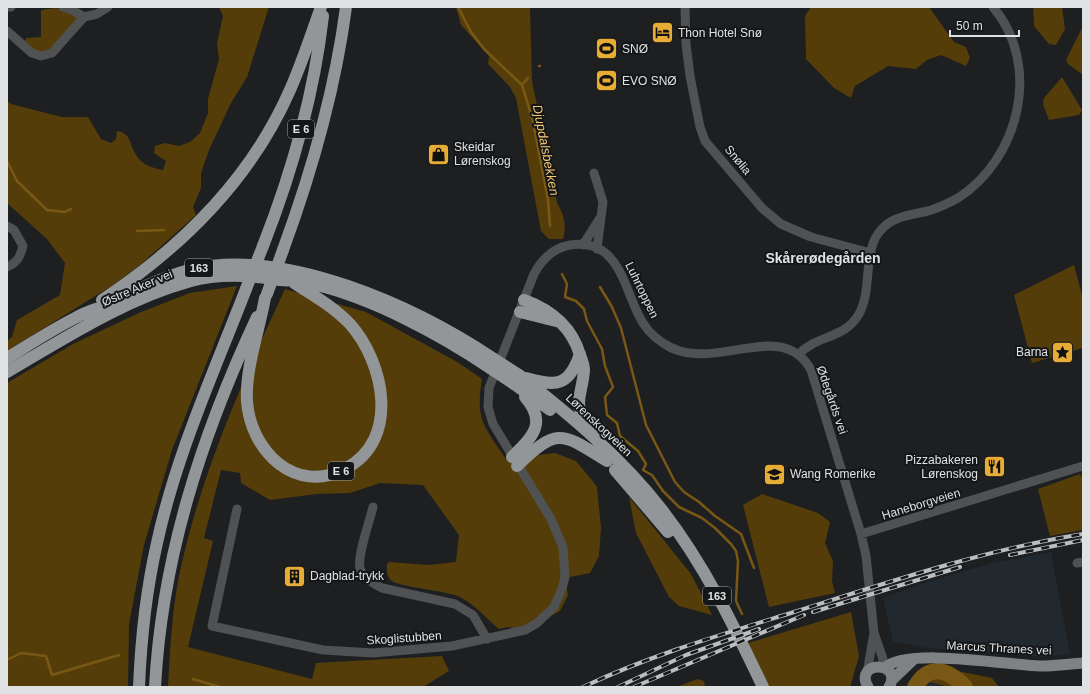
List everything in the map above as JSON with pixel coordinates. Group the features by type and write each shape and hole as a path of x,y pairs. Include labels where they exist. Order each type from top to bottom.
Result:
{"highway":[{"name":"E 6","path":"138,687 142,627 158,536 193,427 284,190 300,135 316,66 322,7"},
{"path":"79,316 135,277 171,248 209,211 239,176 271,128 290,90 322,7"},
{"name":"E 6","path":"155,687 163,598 180,522 203,450 223,396 266,296 302,196 319,139 336,70 346,7"},
{"name":"Østre Aker vei","path":"7,358 79,316 170,276 203,268 237,265 268,266 327,280"},
{"name":"Østre Aker vei","path":"7,372 90,324 137,301 173,286 205,278 231,275 265,277 312,283 338,292"},
{"name":"Lørenskogveien","path":"327,280 352,288 412,312 480,355 568,415 662,510 703,571 732,624 763,687"},
{"name":"E 6","path":"266,296 248,374 247,402 254,434 271,458 289,471 303,475 317,476 346,469 359,460 366,452 376,435 379,426 382,406 376,370 365,345 350,324 325,302 291,281"},
{"name":"Lørenskogveien","path":"338,292 409,321 480,355"},
{"path":"524,300 548,311 571,332 584,368 578,398 579,409 609,458"},
{"path":"520,312 561,322"},
{"path":"516,380 558,383 566,380 573,373 580,354"},
{"path":"515,461 530,438 537,420 534,408 516,380"},
{"path":"515,461 539,445 557,437 573,440 609,458"},
{"name":"Lørenskogveien","path":"609,458 665,527 694,568 727,626 755,687"}],"main road":[{"name":"Marcus Thranes vei","path":"865,681 876,666 884,667 892,663 932,657 1042,666 1083,663"},
{"path":"890,685 913,660"},
{"path":"884,667 889,672 890,685"}],"street":[{"path":"63,7 84,17"},
{"path":"7,31 32,53 41,56 52,53 84,17 97,14 108,7"},
{"name":"Snølia","path":"685,7 686,44 690,76 700,127 705,141 762,208 782,224 811,237 871,253"},
{"path":"798,355 813,342 839,333 853,323 865,299 871,253 877,235 891,222 904,216 939,207 958,198 979,181 995,160 1009,135 1020,98 1020,67 1013,40 993,7"},
{"path":"594,173 602,194 597,249"},
{"path":"583,245 601,215"},
{"path":"7,226 14,230 23,246 20,257 15,263 7,267"},
{"name":"Luhrtoppen","path":"515,461 493,424 488,397 493,378 534,274 548,255 561,248 583,245 597,249 610,257 619,268 638,314 646,327 656,338 669,347 684,353 700,355 776,346 788,349 798,355"},
{"name":"Ødegårds vei","path":"798,355 811,370 862,534"},
{"name":"Skoglistubben","path":"238,509 212,626 323,650 373,653 452,646 525,630 542,619 554,607 565,578 564,556 560,538 551,520 515,461"},
{"name":"Haneborgveien","path":"862,534 1083,466"},
{"path":"373,507 360,559 360,568 363,574 374,584 382,588 455,604 473,615 487,639"},
{"path":"862,534 866,556 874,633 884,667"},
{"path":"865,681 874,633"}],"shaded area":[{"path":"219,7 269,7 247,77 231,103 209,150 201,173 201,188 193,207 196,215 140,265 113,285 7,351 7,341 12,337 17,320 60,295 65,263 47,239 7,203 7,101 11,104 62,117 88,117 101,139 111,143 116,139 117,131 122,132 127,136 137,157 143,163 163,170 166,161 154,153 155,146 165,143 179,146 190,142 200,133 208,113 208,99 219,59 217,43 223,16"},
{"path":"456,7 530,7 532,81 557,203 564,220 565,229 563,239 549,239 541,231 516,98 510,87 488,64 489,56 461,25"},
{"path":"811,7 929,7 954,42 966,47 970,58 966,66 941,55 927,60 916,69 888,66 855,86 851,98 834,88 806,59 805,16"},
{"path":"1033,7 1062,7 1065,29 1056,45 1049,44 1034,26"},
{"path":"56,8 70,12 78,17 63,37 53,47 45,52 36,50 25,42 26,38 41,37 41,10"},
{"path":"1083,26 1083,75 1068,64 1066,60"},
{"path":"1062,77 1082,110 1079,115 1049,120 1043,104 1044,98"},
{"path":"1074,265 1083,299 1083,348 1032,363 1014,295"},
{"path":"237,286 172,450 144,545 129,624 128,687 7,687 7,383 73,344 141,312 190,293"},
{"path":"285,289 366,312 459,363 482,379 480,404 483,422 506,459 555,453 576,461 597,487 601,528 599,556 590,573 565,578 568,595 560,611 525,630 508,627 499,629 474,607 458,596 403,585 392,581 387,573 387,564 389,562 428,565 456,562 459,535 423,485 380,483 350,493 317,494 270,500 241,483 240,473 221,470 204,538 213,541 188,647 312,679 316,663 442,656 449,671 423,687 168,687 172,631 179,576 198,502 210,466 238,394"},
{"path":"1080,474 1083,479 1083,530 1050,536 1038,489"},
{"path":"762,494 818,513 830,522 825,543 833,561 832,581 835,593 769,607 743,505"},
{"path":"629,497 691,574 712,615 679,606 669,597 636,533"},
{"path":"1051,552 1070,654 1045,657 927,648 893,642 883,598 927,582 993,563"},
{"path":"851,612 859,656 850,687 768,687 748,643"},
{"path":"933,666 992,678 999,687 949,687 930,682"},
{"path":"697,679 704,681 705,687 677,687"},
{"path":"930,682 949,687 923,687 924,683"}],"waterway":[{"name":"Djupdalsbekken","path":"458,7 471,32 484,49 522,85 533,121 548,200 550,226"},
{"path":"522,85 528,78"},
{"path":"7,161 17,181 47,210 65,212 71,209"},
{"path":"137,231 164,230"},
{"name":"Djupdalsbekken","path":"562,274 567,284 565,297 576,301 584,309 587,321 602,349 605,366 613,387 605,397 607,415 617,423 620,436 638,451 646,464 643,470 652,475 663,491 679,507 702,518 715,528 736,551 738,561 736,601 742,614"},
{"path":"600,287 612,307 621,328 646,425 675,482 684,492 741,534 754,568"},
{"path":"7,660 21,653 46,656 52,675 119,655"},
{"path":"915,687 920,679 926,674 939,671 952,676 965,687"},
{"path":"193,679 220,687"}],"railway":[{"path":"583,687 609,675 687,646 901,578 1009,549 1083,534"},
{"path":"1010,555 1083,540"},
{"path":"813,612 960,567"},
{"path":"634,687 804,615"},
{"path":"618,687 686,655 759,629"}],"place":[{"name":"Thon Hotel Snø","path":"662,33"},
{"name":"SNØ","path":"607,49"},
{"name":"EVO SNØ","path":"607,81"},
{"name":"Skeidar Lørenskog","path":"438,154"},
{"name":"Barna","path":"1063,352"},
{"name":"Pizzabakeren Lørenskog","path":"994,467"},
{"name":"Wang Romerike","path":"775,474"},
{"name":"Dagblad-trykk","path":"295,576"}],"district":[{"name":"Skårerødegården","path":"823,258"}]}
